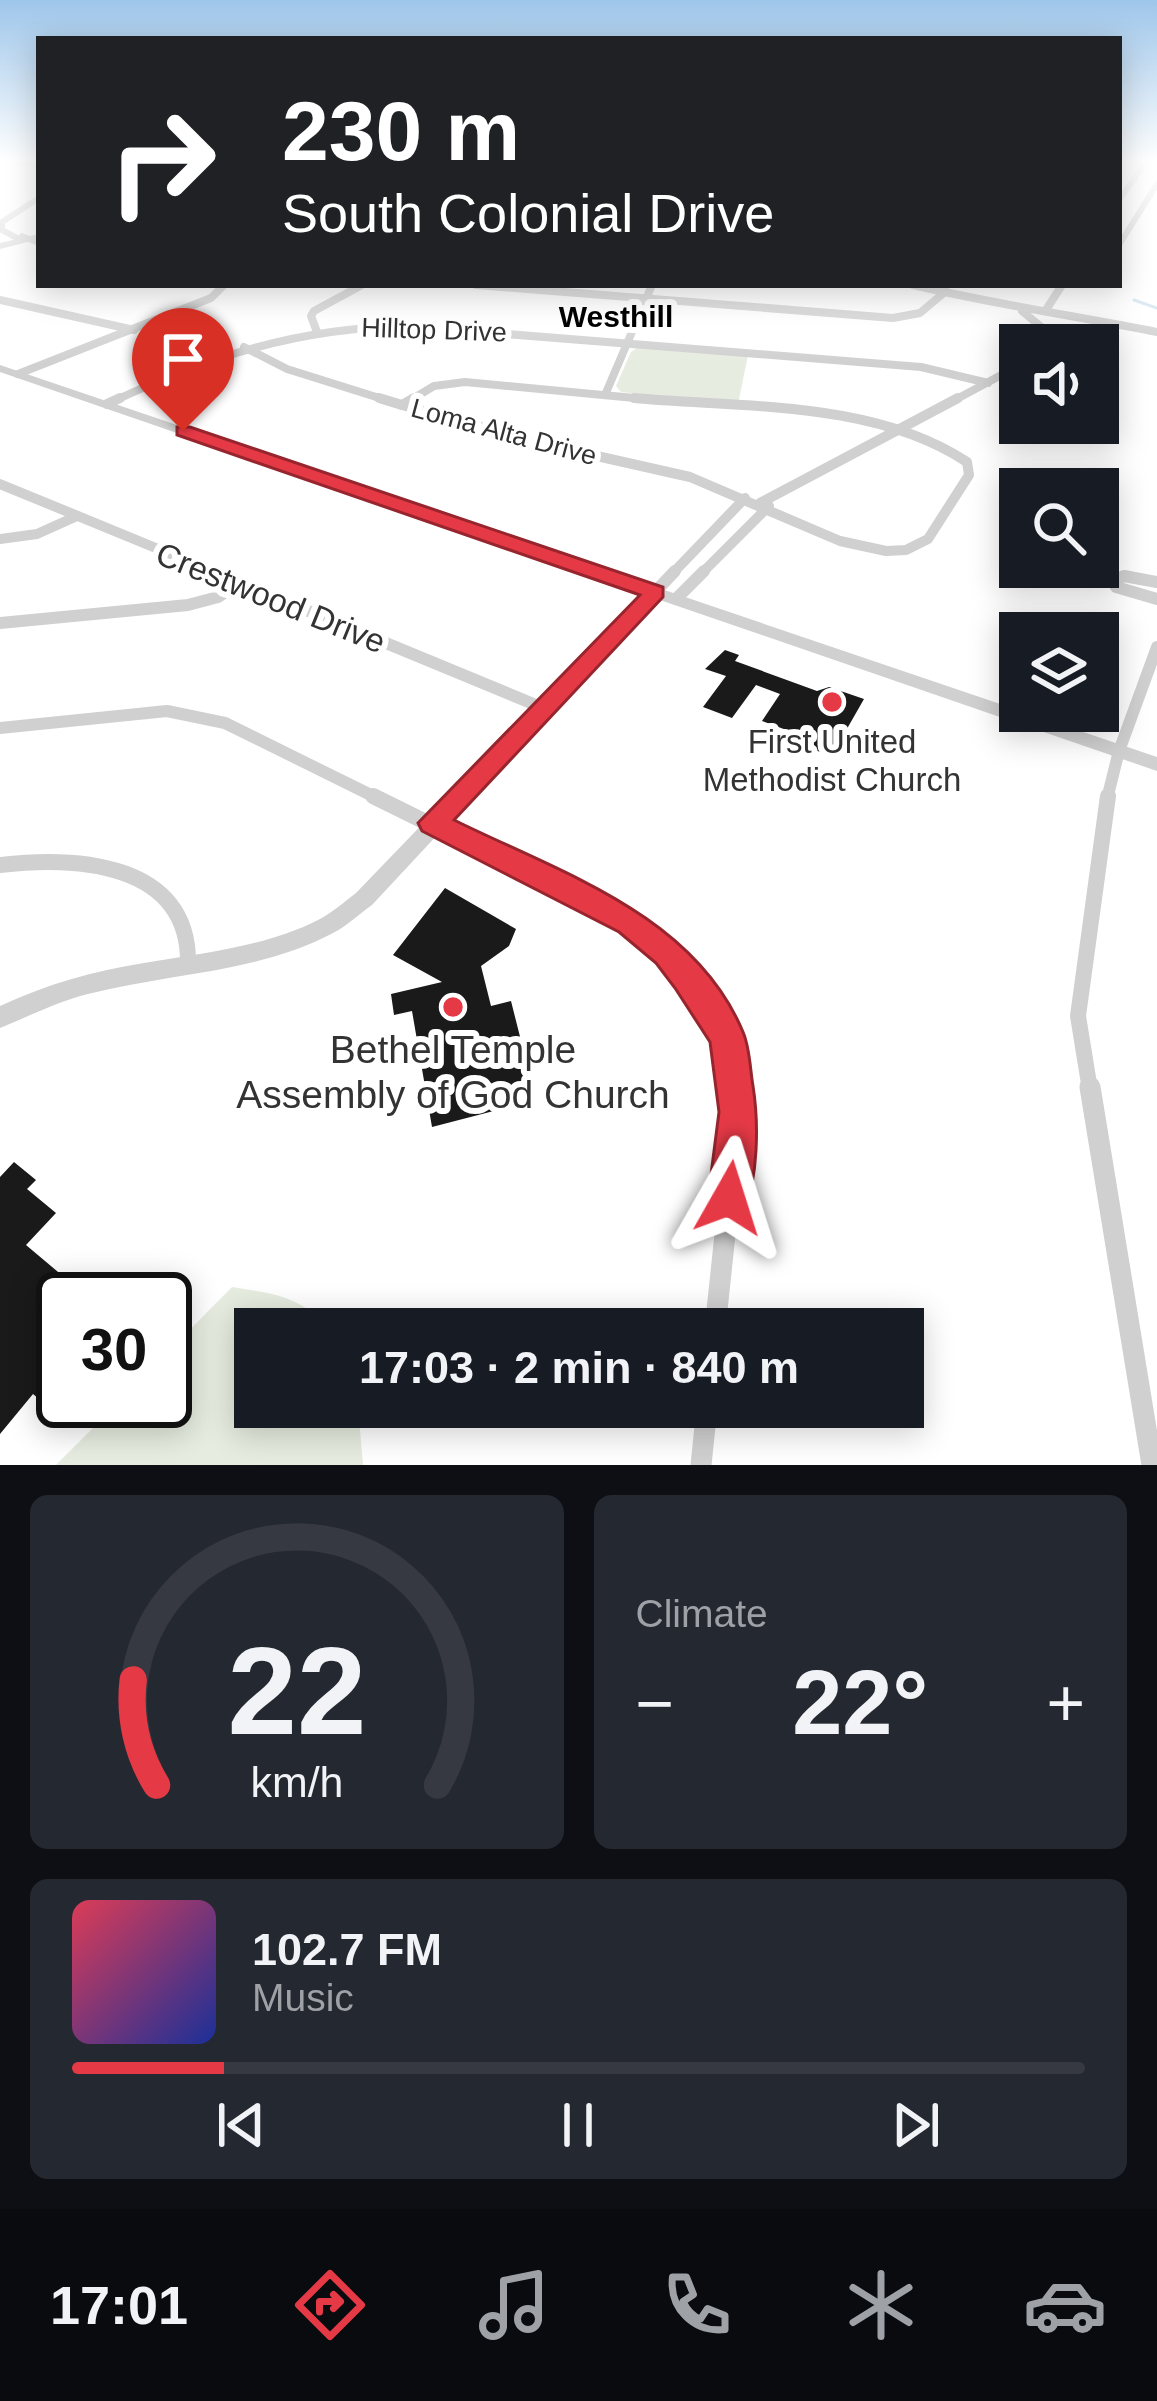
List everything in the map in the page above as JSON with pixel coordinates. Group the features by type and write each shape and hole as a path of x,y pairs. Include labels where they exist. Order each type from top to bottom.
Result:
{"street":[{"path":"0,244 30,237"},
{"path":"0,383 217,295 222,288"},
{"path":"317,332 310,316 314,311 356,288"},
{"path":"515,288 892,318 920,313 946,291"},
{"path":"605,395 651,288"},
{"path":"930,288 1022,311 1046,310 1157,332"},
{"path":"1046,310 1060,288"},
{"path":"0,300 134,330"},
{"path":"1022,311 1038,324"},
{"name":"Hilltop Drive","path":"107,404 180,369 244,347 317,332 425,326 939,368 988,383"},
{"name":"Loma Alta Drive","path":"244,347 286,370 402,405 701,481 859,548 884,551 923,544 934,534 970,469 951,450 898,429"},
{"path":"0,368 1157,764"},
{"path":"0,1017 56,992 293,942 333,926 544,708 764,505 999,377"},
{"path":"402,405 434,386 465,382 863,418 898,429"},
{"name":"Crestwood Drive","path":"0,484 544,708"},
{"path":"665,596 745,498"},
{"path":"0,539 37,534 77,516"},
{"path":"1157,582 1124,576 1113,581 1116,587 1157,599"},
{"path":"0,623 188,605 237,584"},
{"path":"1152,1465 1078,1016 1100,830 1119,751 1157,647"},
{"path":"0,728 167,712 201,715 630,922 668,952 727,1037 738,1112 717,1308"},
{"path":"0,865 75,858 111,865 175,904 188,933 188,964"},
{"path":"701,1465 705,1428"}],"shaded area":[{"path":"639,347 748,355 738,404 621,392 616,386 631,352"},
{"path":"232,1287 272,1294 306,1308 234,1308 234,1428 360,1428 363,1465 56,1465 93,1428 192,1428 192,1328"}],"building":[{"name":"First United Methodist Church","path":"725,650 739,655 735,661 817,691 829,687 864,699 844,734 864,742 855,757 835,749 831,756 796,743 800,735 762,721 780,694 756,685 732,718 703,707 726,676 705,669"},
{"name":"Bethel Temple Assembly of God Church","path":"445,888 516,929 509,946 481,966 491,1006 511,1001 536,1100 432,1127 412,1011 394,1015 391,994 442,982 393,955"},
{"path":"14,1162 36,1180 27,1189 56,1213 26,1245 58,1272 36,1272 36,1396 33,1394 0,1434 0,1177"}],"waterway":[{"path":"1134,300 1157,308"}],"place":[{"name":"First United Methodist Church","path":"832,702"},
{"name":"Bethel Temple Assembly of God Church","path":"453,1007"}],"district":[{"name":"Westhill","path":"616,317"}],"route":[{"path":"183,431 655,592 433,823 630,922 668,952 688,977 727,1037 738,1112 729,1198"}]}
